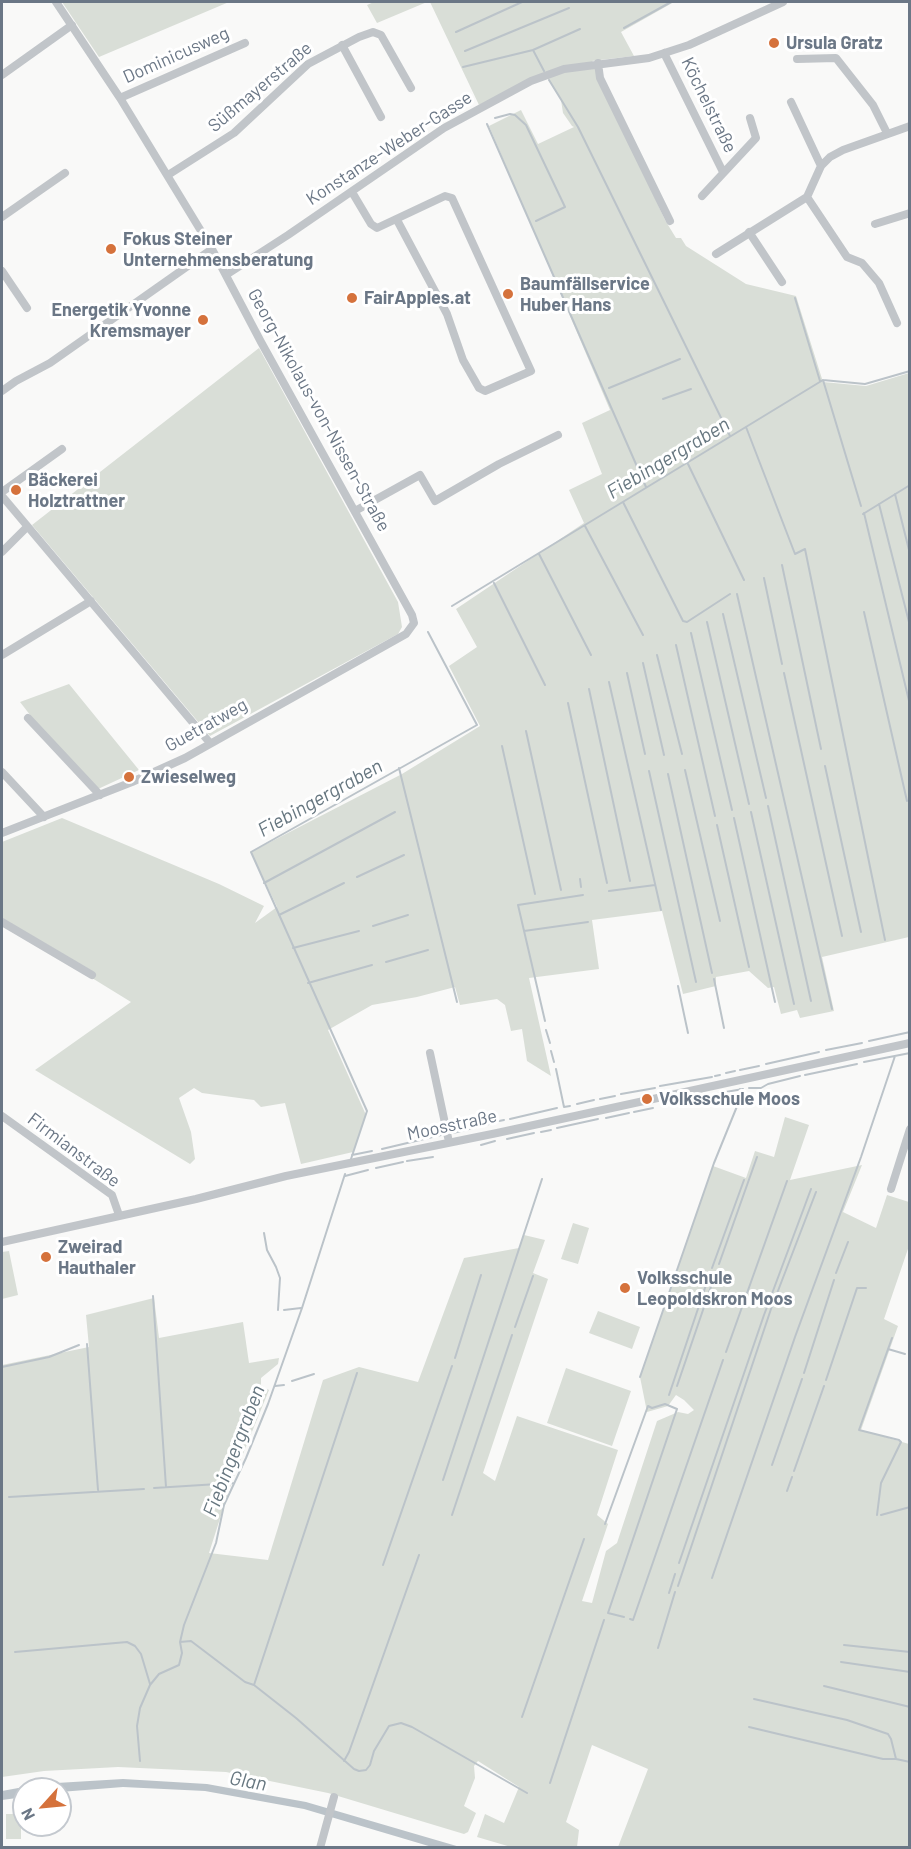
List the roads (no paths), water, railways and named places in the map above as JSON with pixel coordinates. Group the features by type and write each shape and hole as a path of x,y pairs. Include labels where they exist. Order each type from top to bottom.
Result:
{"street":[{"name":"Georg-Nikolaus-von-Nissen-Straße","path":"56,2 120,98 212,249 412,615 414,623"},
{"name":"Konstanze-Weber-Gasse","path":"226,275 352,192 425,140 483,106 538,78 564,69 649,58 689,45 783,2"},
{"path":"2,75 72,25"},
{"name":"Süßmayerstraße","path":"168,175 234,133 308,64 359,37 377,33 381,35 411,88"},
{"name":"Dominicusweg","path":"120,98 245,43"},
{"path":"342,45 381,117"},
{"name":"Köchelstraße","path":"664,53 723,172"},
{"path":"797,59 836,58 873,105 887,133"},
{"path":"598,63 600,78 670,221"},
{"path":"791,102 821,166"},
{"name":"Köchelstraße","path":"702,196 756,138 750,118"},
{"path":"716,254 807,197 821,166 830,157 909,126"},
{"path":"2,217 66,173"},
{"path":"352,192 373,227 381,227 445,196 452,198 531,371 485,391 478,388 463,360 447,314 397,220"},
{"path":"807,197 847,257 862,263 879,283 897,323"},
{"path":"874,224 909,213"},
{"path":"749,232 782,282"},
{"path":"2,391 60,356 212,249"},
{"path":"2,271 27,308"},
{"path":"355,511 420,475 435,501 499,464 558,435"},
{"path":"62,449 2,494 27,527 210,743"},
{"path":"2,552 27,527"},
{"path":"2,655 91,601"},
{"name":"Guetratweg","path":"2,833 185,758 406,634 414,623"},
{"path":"28,718 99,795"},
{"path":"2,772 44,817"},
{"path":"2,921 92,975"},
{"name":"Moosstraße","path":"2,1242 196,1199 286,1176 909,1043"},
{"path":"430,1053 448,1142"},
{"name":"Firmianstraße","path":"2,1116 112,1195 119,1215"},
{"path":"891,1189 909,1128"},
{"path":"320,1848 334,1799"}],"waterway":[{"path":"456,32 522,2"},
{"path":"624,28 671,2"},
{"path":"465,51 569,8"},
{"path":"463,67 533,50 580,29"},
{"path":"533,50 544,71"},
{"path":"549,80 578,127 730,436"},
{"path":"495,118 515,115 526,125 565,207 536,221"},
{"path":"487,124 646,487"},
{"path":"795,298 820,381"},
{"path":"609,388 680,359"},
{"name":"Fiebingergraben","path":"452,606 823,380 865,384 910,371"},
{"path":"823,380 861,506"},
{"path":"663,399 691,389"},
{"path":"746,427 795,554 805,549 885,940"},
{"path":"688,464 744,580"},
{"path":"863,514 910,485"},
{"path":"895,494 910,554"},
{"path":"623,502 683,621 687,622 730,594"},
{"path":"879,504 910,626"},
{"path":"864,513 910,705"},
{"path":"585,526 643,635"},
{"path":"539,554 591,655"},
{"path":"782,565 821,749"},
{"path":"764,578 782,664"},
{"path":"494,583 545,685"},
{"path":"737,594 832,1009"},
{"path":"864,612 907,801"},
{"path":"723,614 766,798"},
{"path":"707,622 749,804"},
{"name":"Fiebingergraben","path":"351,1159 367,1111 251,852 477,725 428,632"},
{"path":"691,633 732,810"},
{"path":"676,645 715,816"},
{"path":"657,655 682,754"},
{"path":"643,663 664,755"},
{"path":"627,673 645,754"},
{"path":"784,673 842,936"},
{"path":"609,682 661,910"},
{"path":"589,689 630,881"},
{"path":"568,703 607,883"},
{"path":"526,731 561,890"},
{"path":"502,746 535,894"},
{"path":"825,766 861,932"},
{"path":"399,768 457,1002"},
{"path":"685,770 720,921"},
{"path":"649,771 696,982"},
{"path":"668,774 712,973"},
{"path":"768,806 811,1001"},
{"path":"264,883 395,812"},
{"path":"751,812 794,1004"},
{"path":"734,818 775,1002"},
{"path":"717,825 749,967"},
{"path":"357,877 404,855"},
{"path":"580,879 581,887"},
{"path":"279,915 344,883"},
{"path":"609,891 655,885"},
{"path":"545,1021 518,905 583,895"},
{"path":"373,926 408,915"},
{"path":"524,931 588,922"},
{"path":"293,948 359,931"},
{"path":"386,962 428,950"},
{"path":"308,983 372,965"},
{"path":"714,979 724,1028"},
{"path":"678,986 688,1033"},
{"path":"546,1030 550,1043"},
{"path":"869,1041 910,1032"},
{"path":"826,1050 862,1043"},
{"path":"551,1051 554,1062"},
{"path":"766,1064 819,1052"},
{"path":"864,1062 910,1053"},
{"path":"712,1578 895,1056"},
{"path":"805,1075 857,1064"},
{"path":"740,1070 759,1066"},
{"path":"556,1069 564,1107 570,1106"},
{"path":"726,1073 735,1071"},
{"path":"715,1076 720,1075"},
{"path":"749,1088 761,1088 800,1076"},
{"path":"660,1086 712,1077"},
{"path":"621,1094 655,1088"},
{"path":"640,1377 714,1163 742,1094 740,1089"},
{"path":"714,1094 743,1089"},
{"path":"697,1098 708,1095"},
{"path":"600,1099 615,1096"},
{"path":"577,1104 594,1100"},
{"path":"510,1119 557,1108"},
{"path":"634,1112 653,1108"},
{"path":"606,1118 629,1113"},
{"path":"557,1128 598,1119"},
{"path":"499,1121 504,1120"},
{"path":"453,1133 493,1123"},
{"path":"541,1132 551,1130"},
{"path":"507,1139 534,1133"},
{"path":"382,1149 441,1135"},
{"path":"481,1145 495,1141"},
{"path":"352,1155 372,1151"},
{"path":"407,1161 433,1157"},
{"path":"719,1264 757,1157"},
{"path":"376,1168 403,1162"},
{"path":"345,1176 368,1170"},
{"name":"Fiebingergraben","path":"140,1761 137,1726 140,1708 150,1685 159,1674 179,1665 182,1653 180,1642 184,1625 216,1543 224,1505 268,1404 345,1174"},
{"path":"443,1480 542,1179"},
{"path":"712,1268 744,1180"},
{"path":"726,1352 787,1181"},
{"path":"679,1563 764,1315 811,1189"},
{"path":"678,1586 771,1309 816,1192"},
{"path":"264,1233 267,1250 280,1278 278,1310"},
{"path":"836,1273 848,1242"},
{"path":"677,1386 716,1272"},
{"path":"455,1358 481,1275"},
{"path":"515,1327 533,1276"},
{"path":"669,1395 709,1276"},
{"path":"804,1373 834,1280"},
{"path":"826,1380 857,1288 866,1288"},
{"path":"153,1296 166,1487"},
{"path":"284,1310 301,1308"},
{"path":"452,1515 512,1335"},
{"path":"877,1515 881,1483 901,1442 859,1430 892,1338"},
{"path":"87,1344 98,1490"},
{"path":"2,1367 49,1357 79,1345"},
{"path":"888,1349 905,1354"},
{"path":"630,1619 633,1620 723,1360"},
{"path":"383,1565 452,1366"},
{"path":"254,1685 357,1373"},
{"path":"292,1381 314,1374"},
{"path":"772,1465 802,1379"},
{"path":"275,1386 284,1385"},
{"path":"794,1471 824,1386"},
{"path":"605,1524 648,1406 652,1408 665,1404 677,1409 608,1613 624,1617"},
{"path":"787,1491 792,1477"},
{"path":"154,1488 234,1483"},
{"path":"9,1497 144,1489"},
{"path":"881,1515 910,1507"},
{"path":"522,1717 584,1539"},
{"path":"344,1761 419,1555"},
{"path":"669,1593 675,1574"},
{"path":"658,1648 675,1592"},
{"path":"550,1783 604,1620"},
{"path":"180,1642 191,1641 245,1682 254,1685 354,1769 366,1770 389,1726 401,1723 412,1727 527,1793"},
{"path":"15,1652 127,1642 135,1646 141,1654 150,1684"},
{"path":"844,1645 910,1652"},
{"path":"841,1662 910,1672"},
{"path":"824,1686 910,1707"},
{"path":"754,1699 847,1720 888,1734 896,1759 910,1762"},
{"path":"749,1727 883,1759 896,1759"}],"place":[{"name":"Ursula Gratz","path":"774,43"},
{"name":"Fokus Steiner Unternehmensberatung","path":"111,249"},
{"name":"Baumfällservice Huber Hans","path":"508,294"},
{"name":"FairApples.at","path":"352,298"},
{"name":"Energetik Yvonne Kremsmayer","path":"203,320"},
{"name":"Bäckerei Holztrattner","path":"16,490"},
{"name":"Zwieselweg","path":"129,777"},
{"name":"Volksschule Moos","path":"647,1099"},
{"name":"Zweirad Hauthaler","path":"46,1257"},
{"name":"Volksschule Leopoldskron Moos","path":"625,1288"}],"water label":[{"name":"Glan","path":"248,1781"}]}
